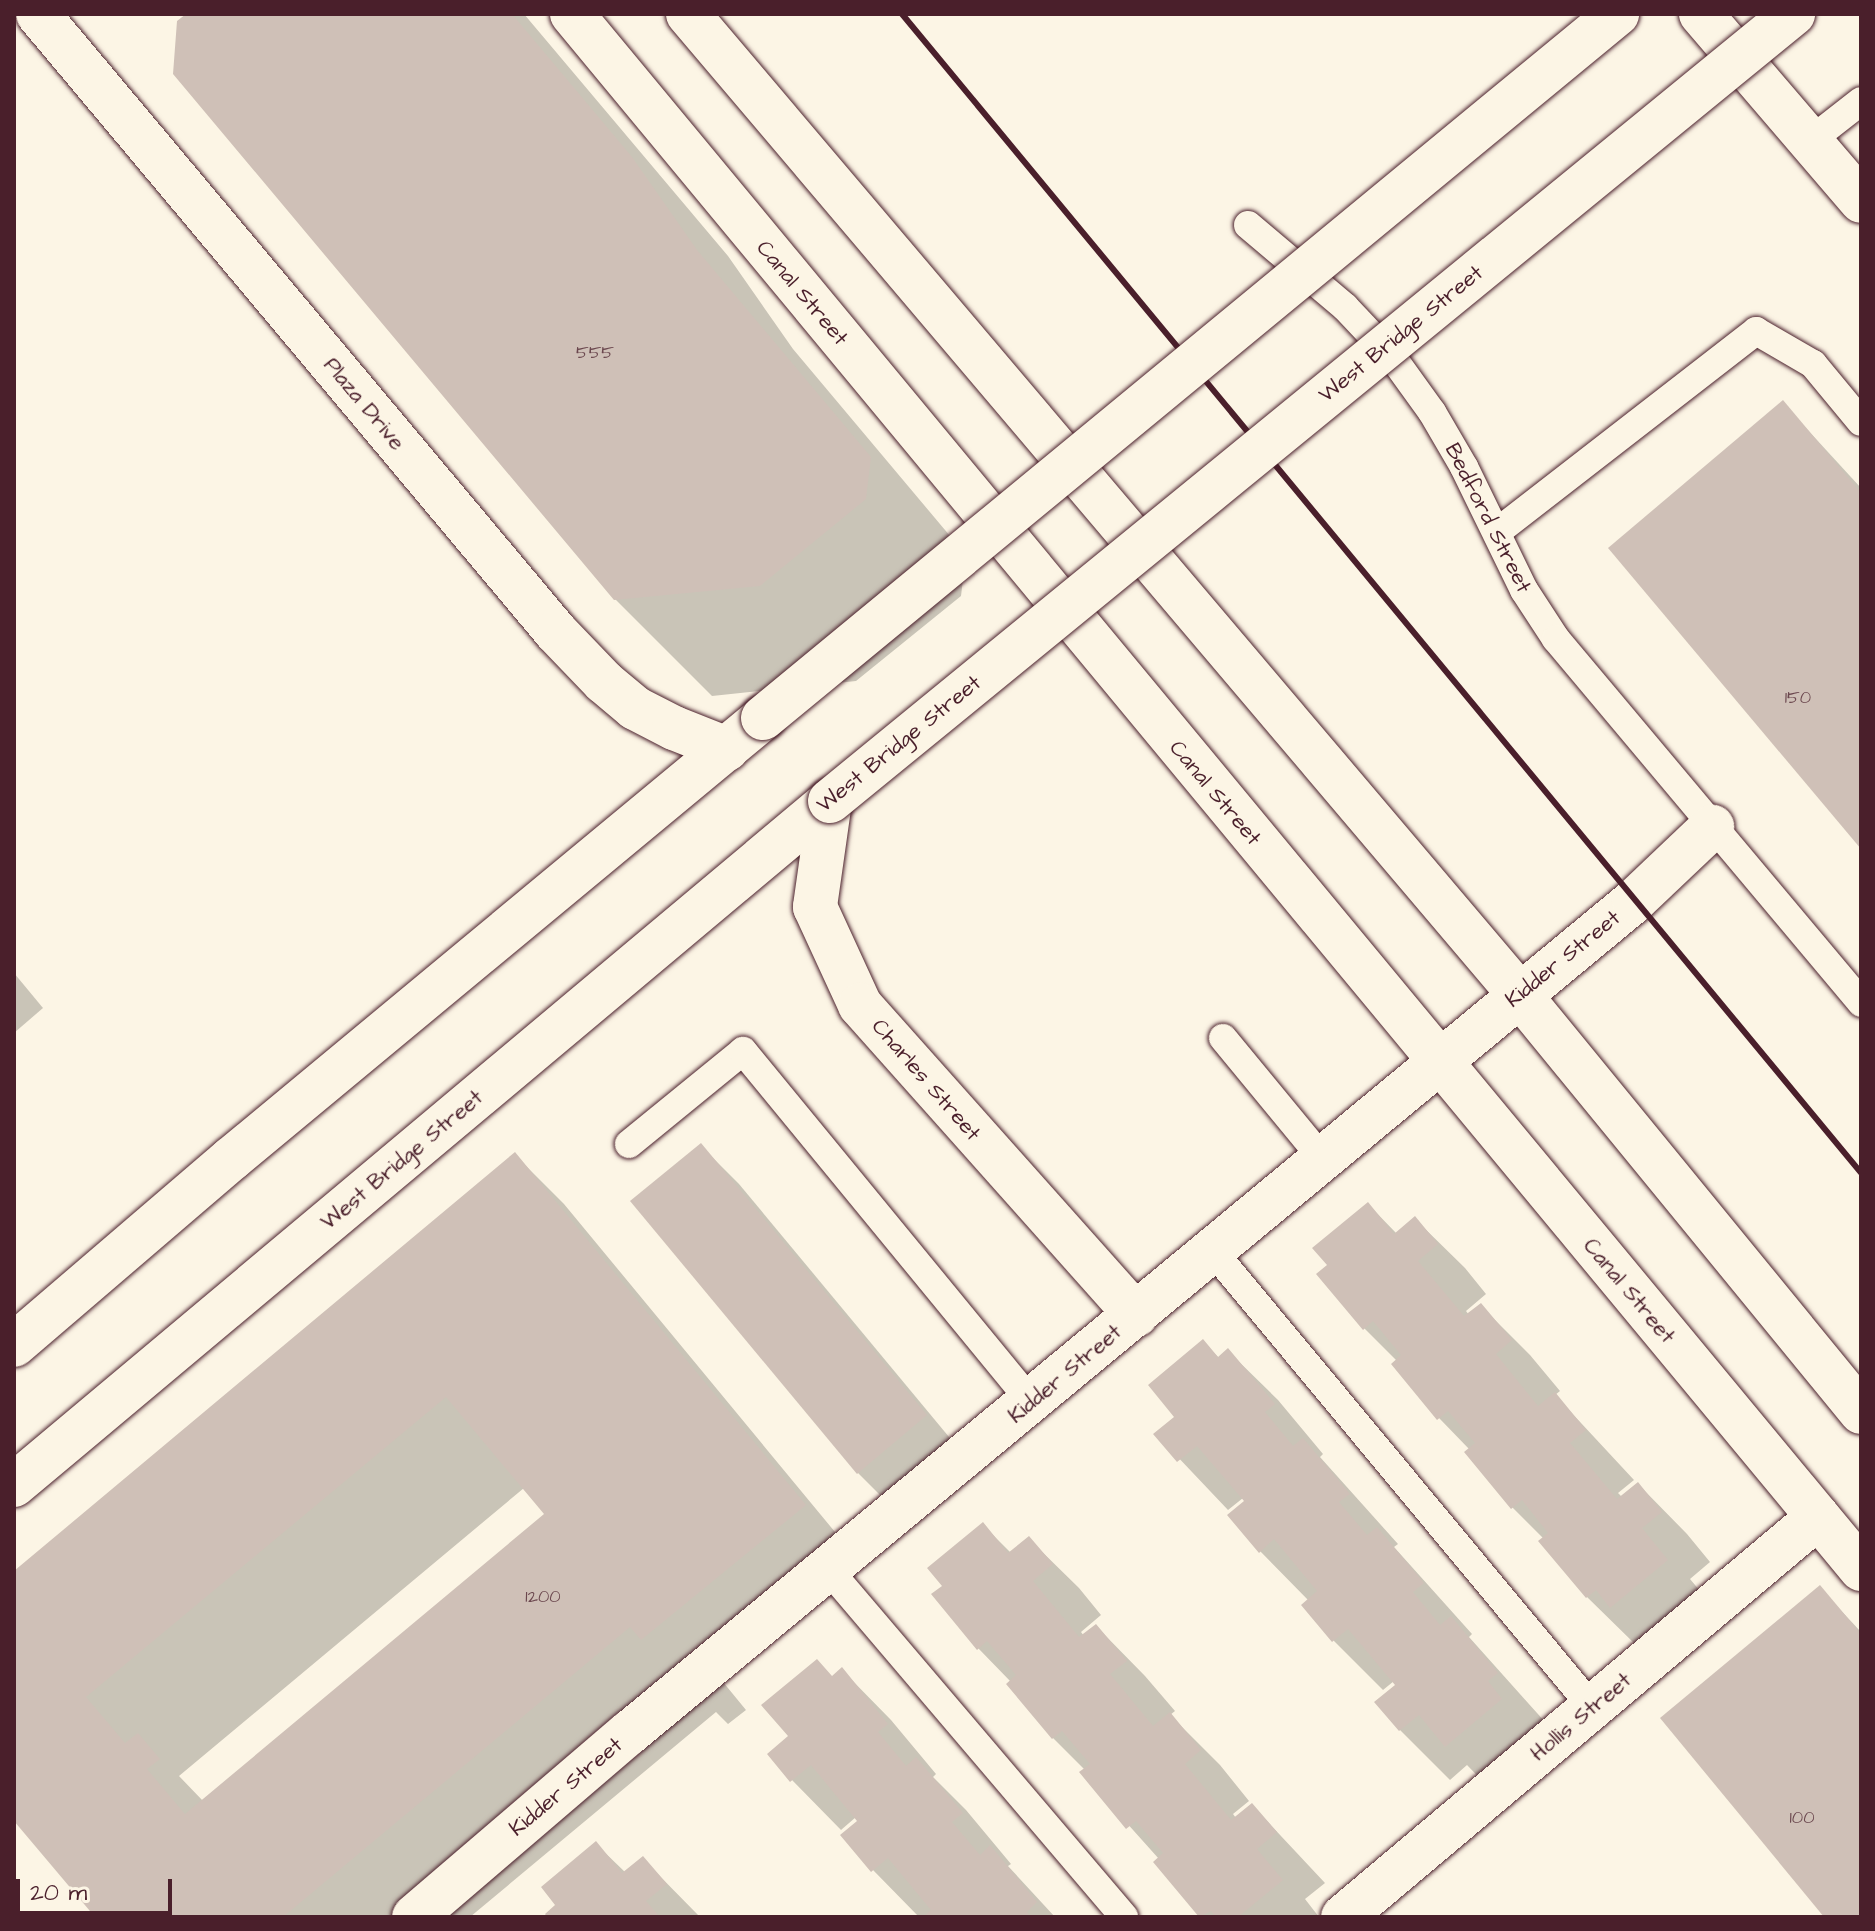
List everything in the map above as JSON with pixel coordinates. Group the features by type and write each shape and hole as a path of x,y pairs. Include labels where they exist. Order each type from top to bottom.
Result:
{"street":[{"name":"Plaza Drive","path":"38,14 556,632 604,682 635,708 727,749"},
{"name":"Canal Street","path":"572,14 1861,1569"},
{"path":"688,14 1519,994 1861,1412"},
{"path":"14,1345 231,1159 1617,14"},
{"path":"1701,14 1861,201"},
{"name":"West Bridge Street","path":"14,1485 830,801 1793,14"},
{"name":"Charles Street","path":"830,801 815,907 860,1005 1136,1315"},
{"name":"Kidder Street","path":"423,1914 828,1569 1634,901 1712,827"},
{"name":"Hollis Street","path":"1343,1917 1818,1517"}],"lane":[{"path":"1800,130 1861,101"},
{"name":"Bedford Street","path":"1248,225 1345,307 1393,358 1432,412 1497,532 1524,590 1556,639 1861,1003"},
{"path":"1497,532 1756,331 1813,364 1861,422"},
{"path":"1223,1038 1322,1158"},
{"path":"629,1144 743,1051 1031,1402"},
{"path":"1212,1250 1592,1707"},
{"path":"828,1569 1124,1917"}],"building":[{"path":"186,14 512,14 632,157 697,250 871,457 866,499 760,586 614,600 173,74 177,21"},
{"path":"1783,400 1861,493 1861,849 1608,548"},
{"path":"701,1143 927,1415 857,1474 630,1201"},
{"path":"515,1152 806,1505 641,1640 630,1627 283,1917 95,1917 14,1821 14,1571","holes":["446,1397 544,1514 185,1814 147,1769 160,1759 138,1733 125,1743 86,1697"]},
{"path":"1368,1202 1394,1234 1415,1216 1438,1244 1418,1261 1464,1316 1481,1303 1512,1340 1496,1354 1538,1406 1555,1392 1586,1430 1570,1443 1617,1499 1638,1482 1662,1512 1642,1528 1668,1560 1610,1608 1596,1590 1586,1598 1538,1541 1548,1533 1522,1500 1511,1509 1464,1452 1475,1443 1448,1411 1437,1420 1391,1364 1401,1355 1373,1321 1363,1330 1316,1274 1327,1265 1312,1248"},
{"path":"1203,1339 1218,1357 1228,1348 1275,1404 1265,1412 1293,1446 1303,1438 1350,1494 1339,1502 1367,1535 1377,1527 1424,1583 1413,1592 1440,1625 1451,1616 1498,1673 1488,1681 1502,1699 1445,1747 1419,1715 1399,1731 1374,1702 1395,1685 1348,1629 1332,1642 1301,1605 1317,1591 1274,1539 1259,1553 1227,1515 1244,1501 1197,1446 1177,1462 1153,1434 1174,1417 1148,1385"},
{"path":"983,1522 1008,1553 1029,1536 1053,1564 1033,1581 1079,1637 1096,1624 1127,1661 1110,1674 1153,1726 1170,1712 1201,1750 1185,1764 1231,1820 1252,1803 1277,1832 1257,1849 1283,1880 1238,1917 1216,1917 1211,1911 1199,1917 1153,1862 1163,1853 1136,1821 1126,1829 1079,1772 1090,1764 1062,1731 1052,1739 1006,1684 1016,1675 987,1641 977,1650 931,1594 942,1586 927,1568"},
{"path":"1820,1585 1861,1634 1861,1917 1824,1917 1660,1718"},
{"path":"817,1659 832,1676 842,1667 888,1724 878,1732 906,1766 916,1757 963,1813 952,1822 980,1855 990,1845 1037,1902 1027,1912 1031,1917 923,1917 931,1910 888,1858 871,1872 840,1835 857,1821 811,1765 790,1782 767,1754 788,1736 761,1705"},
{"path":"596,1841 622,1873 643,1856 667,1884 646,1901 660,1917 547,1917 545,1914 555,1905 541,1887"}],"railway":[{"path":"902,14 1861,1173"}]}
